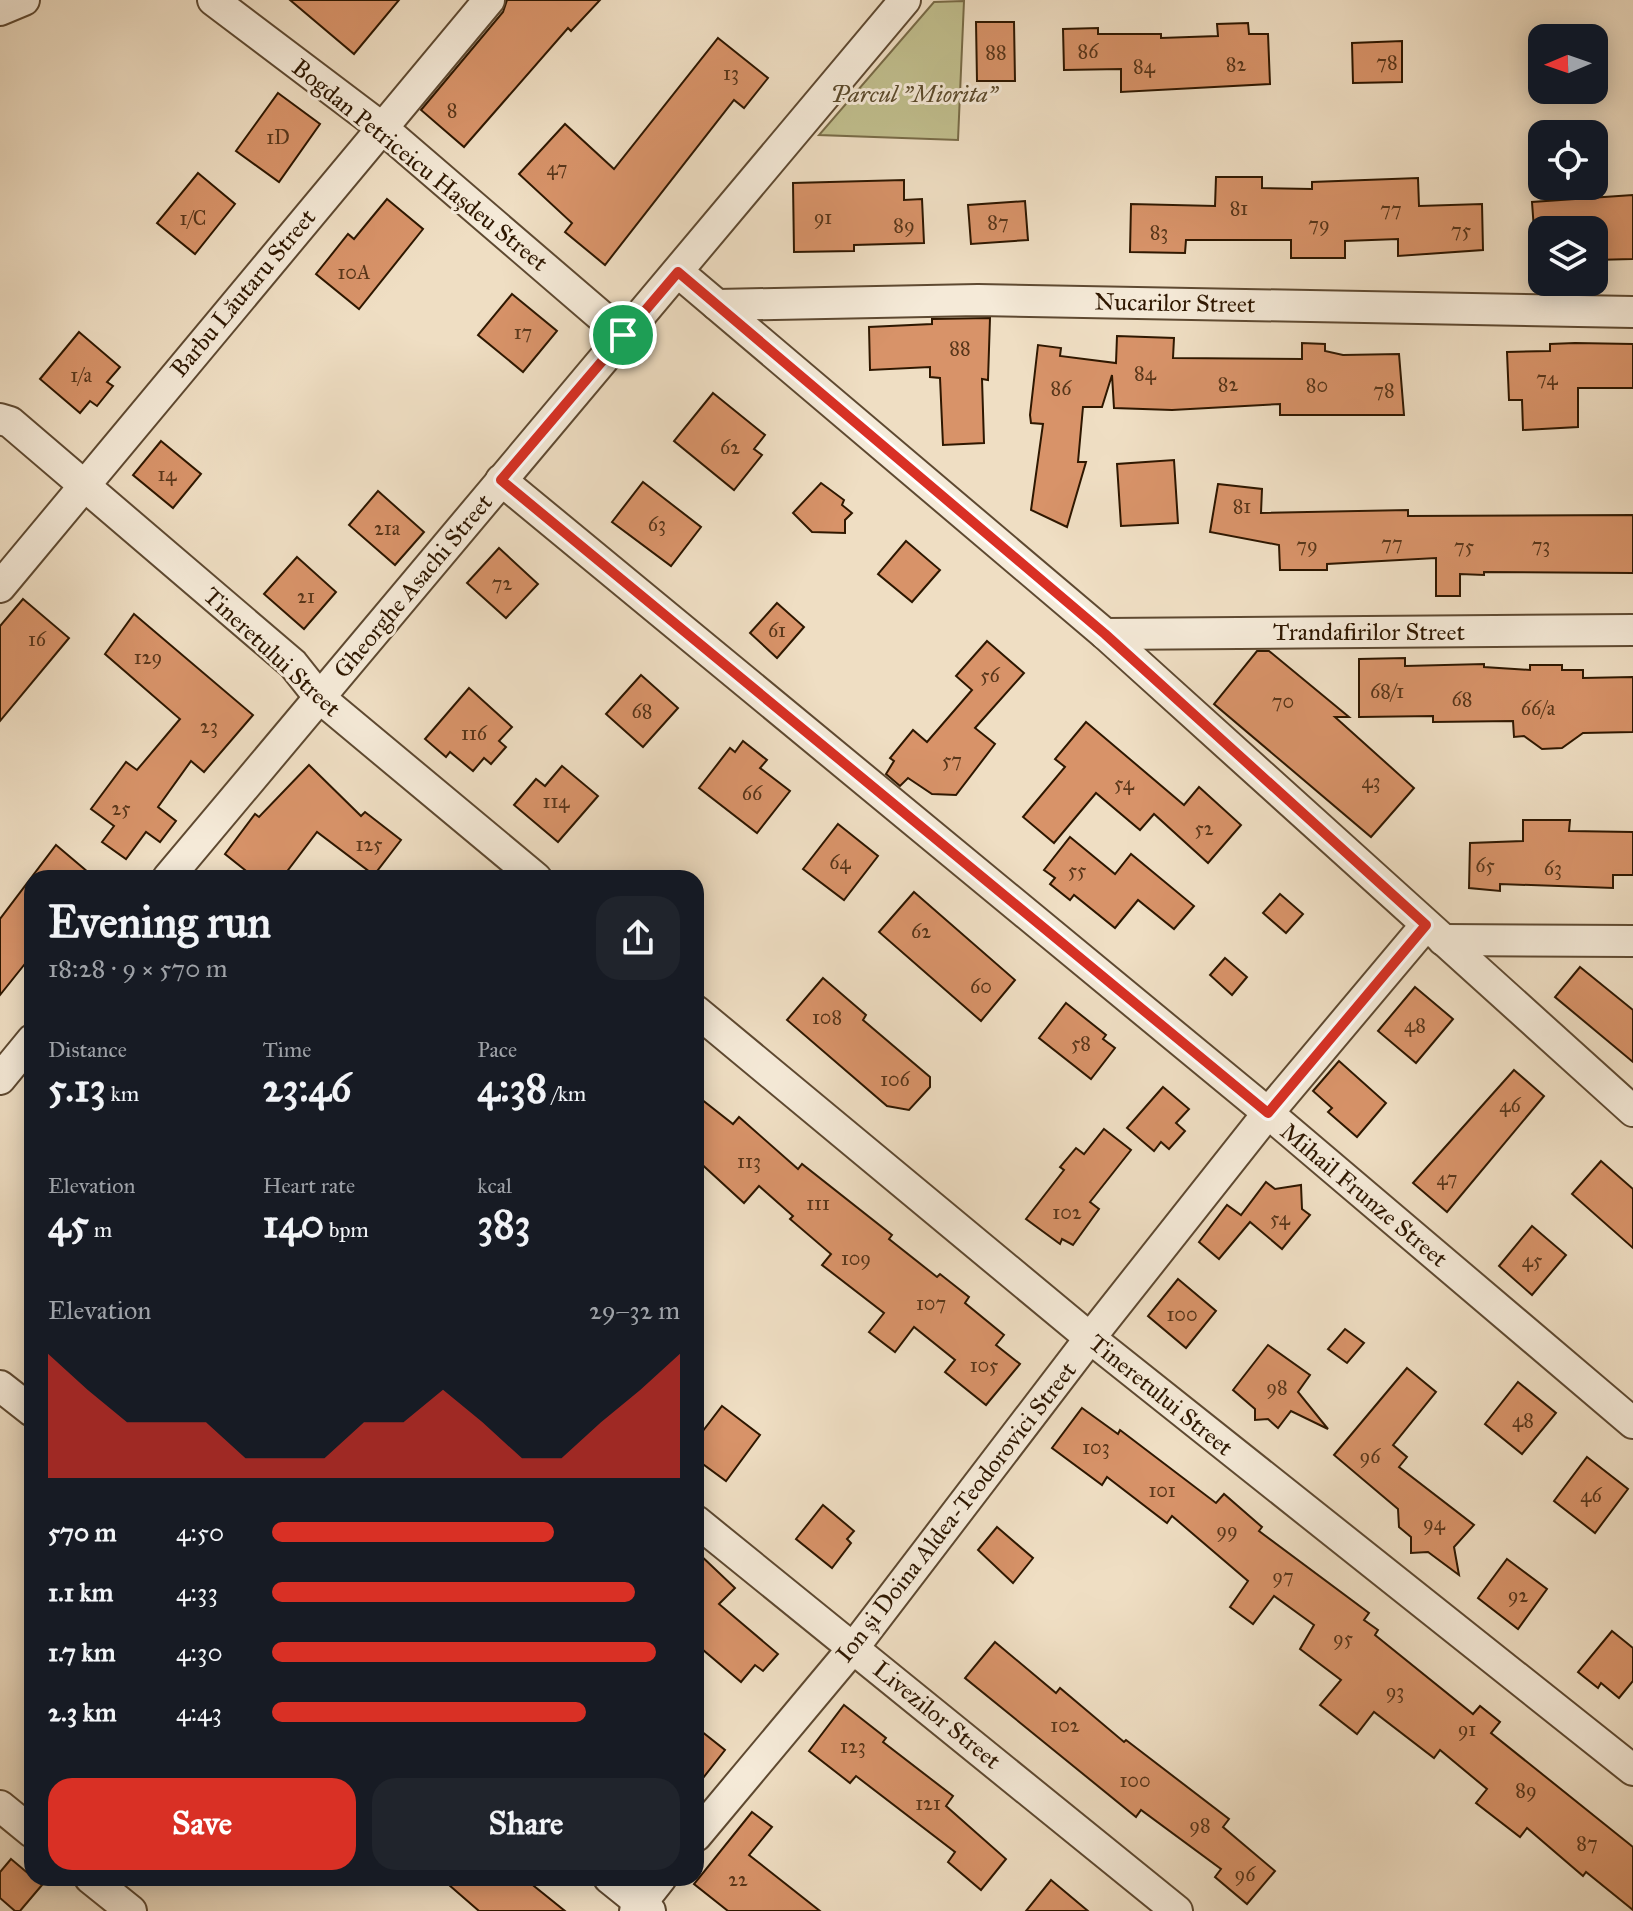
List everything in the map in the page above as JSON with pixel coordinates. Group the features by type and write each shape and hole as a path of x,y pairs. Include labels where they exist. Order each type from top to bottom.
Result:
{"street":[{"path":"0,10 24,0"},
{"name":"Bogdan Petriceicu Hașdeu Street","path":"213,0 381,127 623,335"},
{"name":"Barbu Lăutaru Street","path":"0,587 489,0"},
{"name":"Gheorghe Asachi Street","path":"175,870 905,0"},
{"path":"678,272 1105,634 1633,1111"},
{"name":"Nucarilor Street","path":"717,305 978,300 1633,312"},
{"name":"Tineretului Street","path":"0,419 10,422 85,484 293,664 320,698 526,870"},
{"name":"Mihail Frunze Street","path":"501,480 1268,1113 1633,1423"},
{"name":"Trandafirilor Street","path":"1105,634 1633,630"},
{"path":"1434,932 1633,941"},
{"name":"Ion și Doina Aldea-Teodorovici Street","path":"704,1826 854,1647 1090,1338 1268,1113 1434,932"},
{"name":"Tineretului Street","path":"704,1018 1090,1338 1633,1770"},
{"path":"0,1079 24,1050"},
{"path":"0,1386 24,1405"},
{"name":"Livezilor Street","path":"704,1527 1177,1911"},
{"path":"0,1806 24,1826"},
{"path":"100,1886 131,1911"},
{"path":"618,1886 642,1908 656,1886"}],"green space":[{"name":"Parcul \"Miorita\"","path":"964,1 958,140 819,135 934,2"}],"building":[{"path":"290,0 399,0 354,54"},
{"path":"507,0 600,0 571,31 568,28 464,147 421,110 503,12"},
{"path":"976,22 1014,22 1015,81 977,81"},
{"path":"1248,23 1249,34 1268,34 1270,84 1121,92 1121,69 1064,70 1063,29 1098,28 1098,34 1161,34 1161,38 1218,36 1217,24"},
{"path":"718,38 768,78 744,108 734,100 605,265 565,232 572,223 519,174 565,124 614,169"},
{"path":"1402,41 1402,82 1353,83 1352,43"},
{"path":"278,93 320,124 279,182 236,151"},
{"path":"198,173 235,204 195,254 157,223"},
{"path":"1216,177 1262,177 1262,188 1312,189 1312,182 1418,178 1419,206 1482,204 1483,250 1398,256 1398,239 1345,241 1345,258 1291,258 1291,240 1186,240 1185,253 1130,252 1131,204 1215,206"},
{"path":"904,180 904,200 922,199 924,243 854,245 854,251 794,252 793,183"},
{"path":"1633,195 1633,259 1608,260 1608,216 1533,216 1532,202 1608,200 1608,197"},
{"path":"387,199 423,229 359,309 316,274 348,234 354,239"},
{"path":"1025,201 1028,240 971,244 968,205"},
{"path":"512,294 557,331 523,372 478,335"},
{"path":"990,318 988,380 982,379 984,443 943,445 940,378 930,377 930,367 870,370 869,327 932,324 932,319"},
{"path":"79,332 120,367 107,382 113,386 97,406 90,401 80,413 40,379"},
{"path":"1117,336 1174,338 1173,358 1302,359 1302,343 1325,344 1325,351 1343,355 1399,354 1404,415 1280,415 1280,404 1172,410 1114,408 1112,375 1102,407 1083,407 1078,462 1086,462 1067,527 1031,510 1043,424 1031,423 1030,415 1038,345 1061,348 1060,356 1116,363"},
{"path":"1550,344 1633,344 1633,388 1578,388 1578,427 1523,430 1522,400 1509,400 1507,352 1550,351"},
{"path":"713,393 765,435 754,449 762,455 734,490 674,441"},
{"path":"161,441 201,474 173,508 133,475"},
{"path":"1174,460 1178,523 1121,526 1117,464"},
{"path":"643,482 701,527 671,566 612,522"},
{"path":"821,483 844,500 842,505 852,513 845,520 845,533 812,532 793,513"},
{"path":"1218,484 1262,489 1261,513 1408,510 1408,516 1633,515 1633,573 1460,574 1460,596 1436,596 1436,558 1327,564 1327,570 1280,570 1279,545 1210,532"},
{"path":"378,491 424,532 395,565 349,525"},
{"path":"906,541 940,570 912,602 878,574"},
{"path":"499,548 538,584 506,618 467,583"},
{"path":"297,557 336,592 304,629 264,594"},
{"path":"23,599 69,638 0,721 0,626"},
{"path":"777,603 804,627 777,658 750,633"},
{"path":"134,614 253,715 204,772 191,761 158,807 176,821 160,842 146,832 126,859 102,842 114,826 91,809 126,762 137,770 180,719 105,654"},
{"path":"987,641 1024,673 975,728 995,744 956,795 932,794 908,778 900,786 886,774 894,761 890,758 913,730 927,742 972,690 956,676"},
{"path":"1257,651 1269,651 1349,717 1335,717 1414,788 1371,837 1214,704"},
{"path":"1405,658 1405,666 1484,664 1484,667 1530,670 1530,665 1562,665 1562,670 1583,670 1583,678 1633,677 1633,732 1583,733 1562,748 1542,749 1524,736 1514,737 1513,721 1433,722 1433,716 1359,717 1359,659"},
{"path":"641,675 678,708 643,747 606,714"},
{"path":"469,688 512,727 499,741 506,747 491,764 484,758 473,771 450,752 446,757 425,739"},
{"path":"1086,722 1184,805 1199,787 1241,825 1208,863 1154,814 1140,830 1096,793 1054,843 1023,817 1065,767 1055,759"},
{"path":"743,741 767,760 760,768 790,791 757,833 699,788 730,748 735,752"},
{"path":"309,765 361,816 365,812 401,840 378,870 367,870 317,832 288,870 245,870 225,854 255,814 259,817"},
{"path":"562,766 598,796 558,842 514,805 536,779 545,786"},
{"path":"1523,820 1570,820 1569,831 1633,832 1633,875 1613,875 1613,888 1500,884 1500,891 1469,888 1470,843 1523,841"},
{"path":"838,824 878,856 844,900 803,869"},
{"path":"1070,837 1115,874 1131,854 1194,906 1174,929 1138,900 1115,928 1074,895 1070,900 1050,884 1055,878 1044,870"},
{"path":"56,845 86,870 37,870"},
{"path":"24,887 24,965 0,995 0,919"},
{"path":"914,892 1015,980 981,1021 879,932"},
{"path":"1280,894 1303,914 1286,933 1263,913"},
{"path":"1225,958 1247,977 1232,995 1210,975"},
{"path":"1580,967 1633,1010 1633,1062 1555,997"},
{"path":"823,978 866,1015 863,1020 930,1077 930,1087 909,1110 887,1106 787,1020"},
{"path":"1415,987 1453,1019 1416,1063 1378,1031"},
{"path":"1066,1003 1106,1035 1103,1039 1115,1048 1091,1079 1039,1038"},
{"path":"1339,1061 1386,1103 1357,1137 1328,1112 1332,1108 1313,1091"},
{"path":"1514,1070 1544,1096 1447,1212 1413,1183"},
{"path":"1163,1087 1189,1109 1176,1123 1185,1131 1169,1149 1161,1142 1154,1151 1127,1128"},
{"path":"704,1101 733,1124 739,1117 798,1169 802,1164 892,1235 889,1239 937,1277 940,1274 969,1297 965,1303 1004,1335 996,1345 1020,1364 986,1405 945,1372 955,1360 914,1327 895,1352 869,1332 884,1313 822,1265 831,1254 790,1219 793,1216 759,1186 744,1203 704,1166"},
{"path":"1104,1129 1131,1150 1090,1202 1099,1209 1073,1245 1062,1239 1060,1244 1026,1219 1064,1170 1060,1167 1076,1148 1084,1154"},
{"path":"1601,1161 1633,1189 1633,1248 1572,1194"},
{"path":"1266,1182 1275,1189 1301,1185 1302,1209 1310,1215 1282,1249 1250,1222 1219,1259 1199,1242 1227,1205 1241,1215"},
{"path":"1532,1226 1566,1255 1532,1295 1499,1266"},
{"path":"1178,1279 1216,1311 1186,1348 1148,1316"},
{"path":"1345,1329 1364,1343 1347,1363 1328,1349"},
{"path":"1268,1345 1310,1375 1298,1392 1328,1429 1291,1411 1278,1428 1268,1419 1255,1420 1255,1409 1233,1390"},
{"path":"1407,1368 1436,1392 1393,1445 1407,1457 1399,1467 1474,1525 1454,1547 1459,1575 1428,1552 1411,1553 1411,1537 1399,1527 1398,1509 1334,1455"},
{"path":"1518,1382 1556,1413 1522,1454 1485,1424"},
{"path":"722,1406 760,1435 726,1481 704,1465 704,1430"},
{"path":"1082,1408 1118,1434 1120,1430 1216,1503 1224,1494 1262,1527 1259,1531 1369,1613 1364,1620 1378,1630 1375,1635 1473,1714 1480,1706 1500,1722 1491,1733 1633,1847 1633,1910 1586,1872 1583,1876 1527,1828 1520,1837 1476,1803 1487,1789 1440,1750 1434,1758 1374,1712 1357,1734 1320,1705 1341,1680 1300,1649 1314,1625 1274,1596 1253,1624 1230,1607 1248,1581 1172,1516 1167,1523 1107,1477 1102,1485 1052,1448"},
{"path":"1587,1457 1628,1489 1595,1533 1554,1501"},
{"path":"823,1505 854,1531 847,1539 851,1543 832,1568 796,1539"},
{"path":"997,1527 1033,1558 1013,1583 978,1550"},
{"path":"704,1559 735,1588 719,1604 778,1654 763,1671 755,1665 741,1682 704,1651"},
{"path":"1507,1559 1547,1589 1518,1629 1478,1598"},
{"path":"1612,1631 1633,1648 1633,1681 1619,1698 1601,1683 1598,1688 1578,1672"},
{"path":"995,1642 1056,1693 1060,1688 1124,1742 1126,1740 1229,1819 1223,1827 1275,1871 1247,1904 1215,1877 1221,1869 1141,1810 1136,1817 965,1678"},
{"path":"844,1705 886,1738 883,1742 953,1796 946,1806 1006,1859 981,1890 948,1862 955,1852 856,1776 850,1783 809,1751"},
{"path":"704,1733 725,1750 704,1777"},
{"path":"752,1812 772,1827 749,1855 820,1911 728,1911 697,1886 704,1886 704,1872"},
{"path":"11,1859 24,1870 24,1886 41,1886 20,1911 15,1911 0,1898 0,1872"},
{"path":"1051,1880 1088,1911 1026,1911"},
{"path":"450,1886 534,1886 565,1911 479,1911"}],"route":[{"path":"678,272 1105,634 1426,925 1268,1113 501,480 623,335 678,272"}]}
